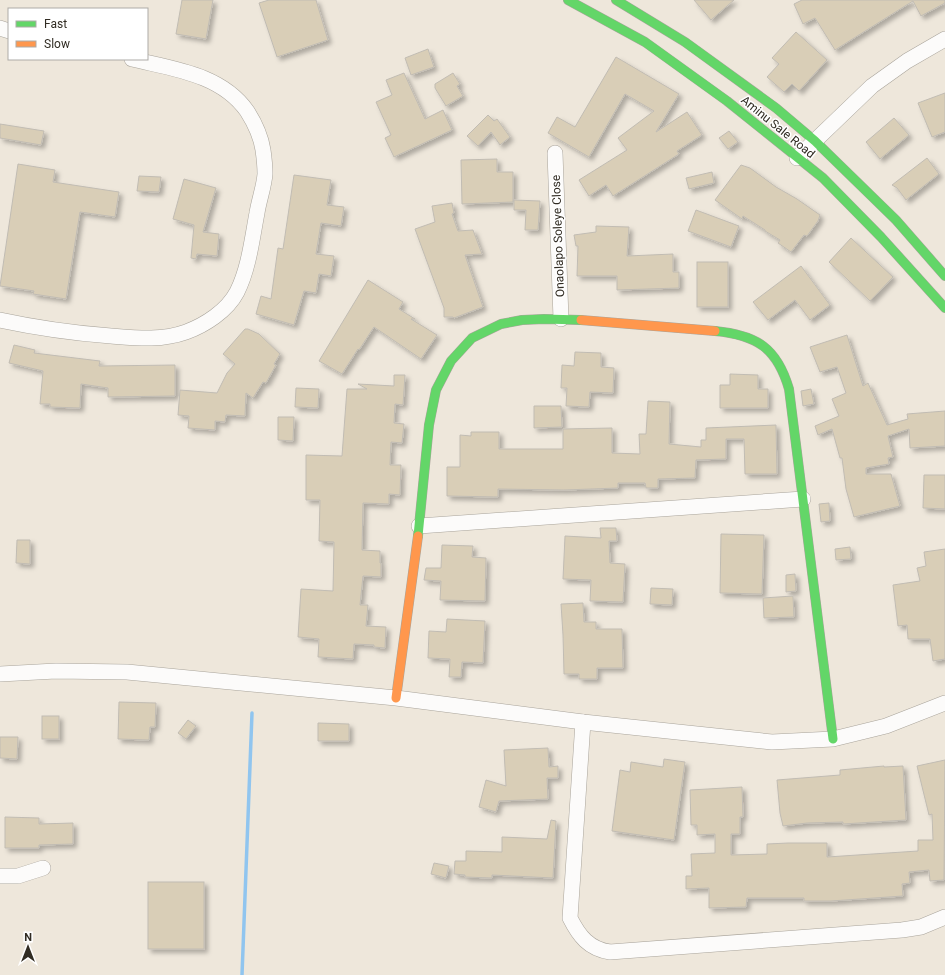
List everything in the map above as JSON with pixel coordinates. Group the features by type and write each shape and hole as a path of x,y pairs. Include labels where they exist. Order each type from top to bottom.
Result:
{"street":[{"name":"Aminu Sale Road","path":"568,0 645,42 727,101 822,178 865,221 945,308"},
{"name":"Aminu Sale Road","path":"616,0 685,42 776,108 815,141 896,220 945,276"},
{"path":"797,158 872,86 907,61 943,43"},
{"path":"0,320 38,328 83,333 140,338 164,338 186,332 207,322 225,308 236,292 245,270 265,174 263,149 256,129 247,111 227,90 198,75 136,60"},
{"name":"Onaolapo Soleye Close","path":"555,152 561,319"},
{"path":"396,698 419,526 429,425 436,390 451,361 472,338 501,324 522,320 561,319 733,333 757,342 773,354 784,372 790,389 833,739"},
{"path":"419,526 803,498"},
{"path":"0,674 56,671 127,672 396,698 583,722 772,742 833,739 886,726 945,703"},
{"path":"583,722 570,918 575,929 583,939 599,950 610,952 902,930 921,927 945,917"},
{"path":"0,876 18,876 43,868"}],"building":[{"path":"182,0 213,0 206,39 176,34"},
{"path":"269,0 316,0 328,40 277,57 259,3"},
{"path":"694,0 734,0 711,20"},
{"path":"802,0 945,0 945,3 921,16 913,1 835,50 815,18 803,24 794,4"},
{"path":"796,32 827,60 799,91 792,84 784,92 767,77 779,64 772,58"},
{"path":"428,49 434,67 411,75 405,58"},
{"path":"616,57 679,94 656,132 687,112 702,135 677,151 679,154 613,196 606,185 589,196 579,180 627,150 618,138 654,111 625,94 589,157 548,133 557,117 575,127"},
{"path":"404,73 425,119 443,110 452,130 394,157 385,138 391,135 376,102 392,95 386,80"},
{"path":"453,73 460,84 457,86 463,96 446,106 435,88 435,84"},
{"path":"945,93 945,132 932,137 918,103"},
{"path":"488,115 494,121 497,119 510,137 500,145 491,132 478,146 467,136"},
{"path":"894,118 909,135 880,159 866,142"},
{"path":"0,124 44,131 41,145 0,138"},
{"path":"729,131 738,142 728,149 719,138"},
{"path":"927,158 939,174 906,200 897,188 892,185"},
{"path":"497,159 497,172 513,172 513,202 462,204 461,160"},
{"path":"18,164 55,170 53,182 119,192 115,217 80,212 66,299 33,294 34,291 0,286"},
{"path":"741,165 750,168 776,187 820,215 818,221 807,236 804,235 791,252 778,243 780,240 743,216 742,219 715,200"},
{"path":"712,172 714,183 689,189 686,178"},
{"path":"294,175 331,180 327,205 344,207 341,226 321,223 316,254 334,256 331,276 319,274 316,293 304,291 294,325 256,314 261,296 271,299 278,248 283,249"},
{"path":"139,176 161,177 159,192 137,191"},
{"path":"184,179 216,188 203,232 219,234 217,256 197,254 196,259 191,258 194,225 173,219"},
{"path":"514,200 540,201 538,230 525,230 526,210 514,210"},
{"path":"452,203 454,213 452,214 458,231 473,230 482,254 465,255 483,307 454,318 444,317 444,308 415,229 435,222 432,206"},
{"path":"696,210 739,226 731,247 688,231"},
{"path":"596,226 629,227 627,256 673,254 673,272 679,272 679,288 617,290 617,276 577,276 578,246 576,246 574,235 596,232"},
{"path":"851,238 893,277 870,301 829,262"},
{"path":"697,262 728,262 728,307 697,307"},
{"path":"801,266 830,305 810,320 795,300 768,320 753,302"},
{"path":"368,280 403,302 399,309 415,319 411,319 437,335 421,359 374,327 342,374 319,361"},
{"path":"245,329 259,334 280,354 266,383 263,382 253,398 246,393 245,416 226,415 225,422 215,421 215,430 188,428 189,416 178,415 180,390 217,393 227,373 235,364 223,354"},
{"path":"847,335 863,386 868,383 887,425 908,419 907,414 945,411 945,446 910,448 909,429 888,436 893,457 888,458 889,464 866,468 866,474 891,474 900,506 854,517 846,489 842,458 840,458 832,429 818,435 815,426 839,416 832,399 846,393 837,367 820,372 810,347"},
{"path":"14,345 35,350 34,353 100,361 99,366 175,365 175,396 108,397 108,388 81,384 80,408 50,407 50,404 40,404 43,371 9,363"},
{"path":"575,352 601,353 601,367 614,368 613,393 590,392 589,407 566,406 567,388 561,388 562,365 574,366"},
{"path":"730,374 758,375 758,389 768,389 768,408 720,408 720,385 730,385"},
{"path":"394,375 405,375 403,405 395,404 394,423 404,424 402,443 391,442 390,465 401,465 400,495 389,494 389,504 363,503 362,550 380,551 381,577 363,576 360,605 368,605 366,626 386,627 385,648 374,647 374,645 354,644 353,659 318,657 319,639 298,637 301,589 333,591 334,542 319,541 320,500 306,500 306,455 342,456 347,389 367,389 358,384 394,386"},
{"path":"296,388 319,389 318,408 295,407"},
{"path":"811,389 814,404 803,406 801,391"},
{"path":"648,401 670,402 669,444 701,447 701,440 706,440 706,428 776,425 777,474 745,474 744,439 726,439 726,459 696,460 695,478 658,479 658,488 646,488 645,483 618,483 618,488 564,490 498,489 498,497 447,496 447,467 460,467 460,435 471,436 471,432 499,432 499,449 563,449 563,429 612,428 612,453 640,454 639,434 646,434"},
{"path":"534,406 561,406 562,427 534,428"},
{"path":"278,417 294,417 293,441 278,440"},
{"path":"924,475 945,475 945,509 923,508"},
{"path":"829,503 830,521 821,522 819,504"},
{"path":"600,528 616,528 617,541 609,541 610,563 625,564 623,602 590,601 591,580 563,579 565,536 601,538"},
{"path":"721,534 764,535 762,594 720,593"},
{"path":"17,540 30,540 30,564 16,563"},
{"path":"442,545 473,546 472,557 486,558 485,601 440,600 441,581 424,580 426,568 441,568"},
{"path":"850,547 851,559 836,560 835,549"},
{"path":"945,549 945,659 933,661 930,639 908,639 907,625 898,626 893,585 920,581 917,568 926,566 924,552"},
{"path":"795,574 796,591 786,592 786,575"},
{"path":"651,588 673,589 672,605 650,604"},
{"path":"793,596 794,617 764,618 763,598"},
{"path":"583,603 584,622 596,622 596,629 622,629 623,668 597,668 597,679 579,679 579,674 564,674 561,604"},
{"path":"447,619 485,621 483,663 462,662 461,677 449,677 450,659 428,658 429,631 446,632"},
{"path":"119,702 156,703 155,727 150,727 149,740 118,739"},
{"path":"42,716 59,716 59,739 42,739"},
{"path":"188,720 196,726 186,739 178,733"},
{"path":"318,723 349,724 349,741 318,741"},
{"path":"0,737 18,737 17,759 0,758"},
{"path":"548,748 549,767 558,766 558,778 547,778 548,799 499,801 496,812 479,807 486,780 506,786 504,750"},
{"path":"664,759 685,762 674,840 612,831 620,770 630,772 631,762 663,767"},
{"path":"945,760 944,880 930,881 929,870 909,872 910,883 902,884 903,896 831,901 804,901 804,898 747,898 746,907 709,908 709,888 686,889 686,876 692,876 691,854 715,853 715,834 697,835 697,825 691,825 690,790 742,787 743,817 740,817 740,834 731,834 731,855 767,854 767,844 788,843 827,843 827,857 918,851 918,840 933,840 932,814 929,815 917,766"},
{"path":"884,766 903,766 906,820 843,824 843,822 807,823 783,826 780,813 777,780 840,775 840,770"},
{"path":"5,817 39,818 39,824 73,823 73,844 39,845 39,848 5,848"},
{"path":"551,820 556,821 553,878 492,875 492,878 465,877 465,875 454,874 455,861 466,861 466,851 502,852 502,837 547,839"},
{"path":"434,863 449,866 446,878 431,874"},
{"path":"148,882 204,882 204,949 148,949"}],"waterway":[{"path":"242,975 252,713"}],"traffic: fast":[{"path":"568,0 645,42 727,101 823,178 881,237 945,308"},
{"path":"616,0 685,42 776,108 815,141 896,220 945,276"},
{"path":"418,536 429,425 436,390 451,361 472,338 501,324 522,320 581,320"},
{"path":"715,331 743,336 754,340 763,346 778,363 789,389 833,739"}],"traffic: slow":[{"path":"581,320 715,331"},
{"path":"396,698 418,536"}]}
